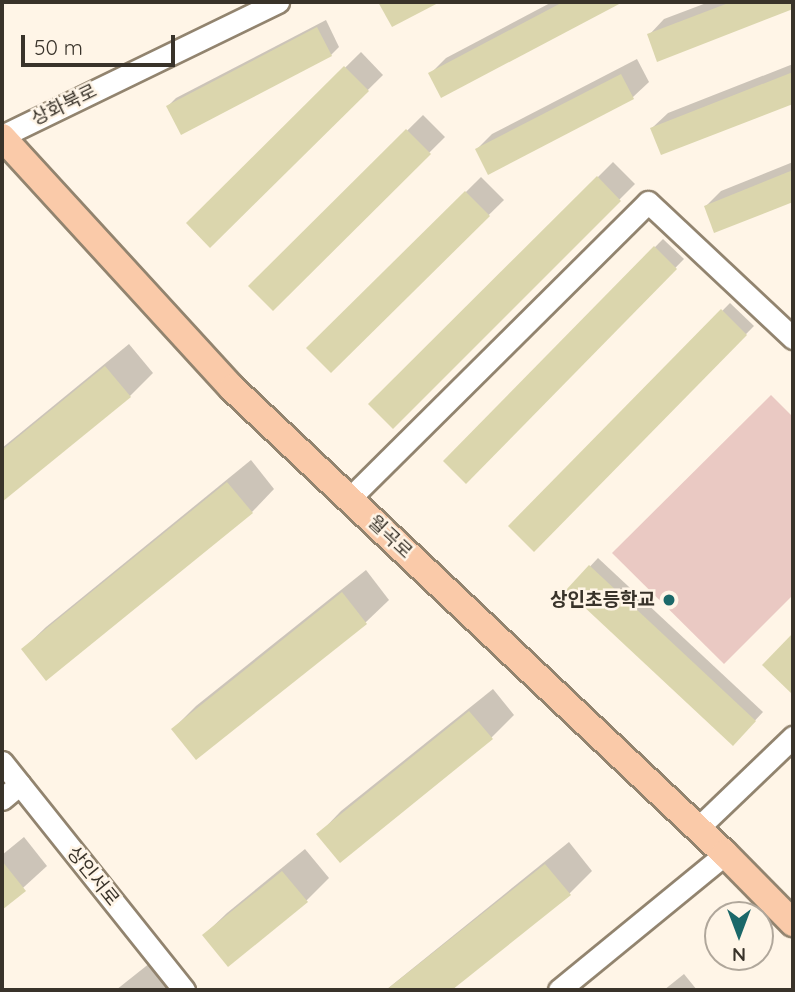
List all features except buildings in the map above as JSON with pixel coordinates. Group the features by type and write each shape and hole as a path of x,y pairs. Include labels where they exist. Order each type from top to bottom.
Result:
{"main road":[{"name":"월곡로","path":"2,136 232,388 698,828 793,923"}],"street":[{"name":"상화북로","path":"2,136 278,2"},
{"path":"349,499 649,202 793,338"},
{"path":"698,828 793,737"},
{"name":"상인서로","path":"2,762 184,990"},
{"path":"2,799 20,784"},
{"path":"559,990 725,854"}],"shaded area":[{"path":"771,395 793,417 793,595 724,664 612,553"}],"place":[{"name":"상인초등학교","path":"669,600"}]}
